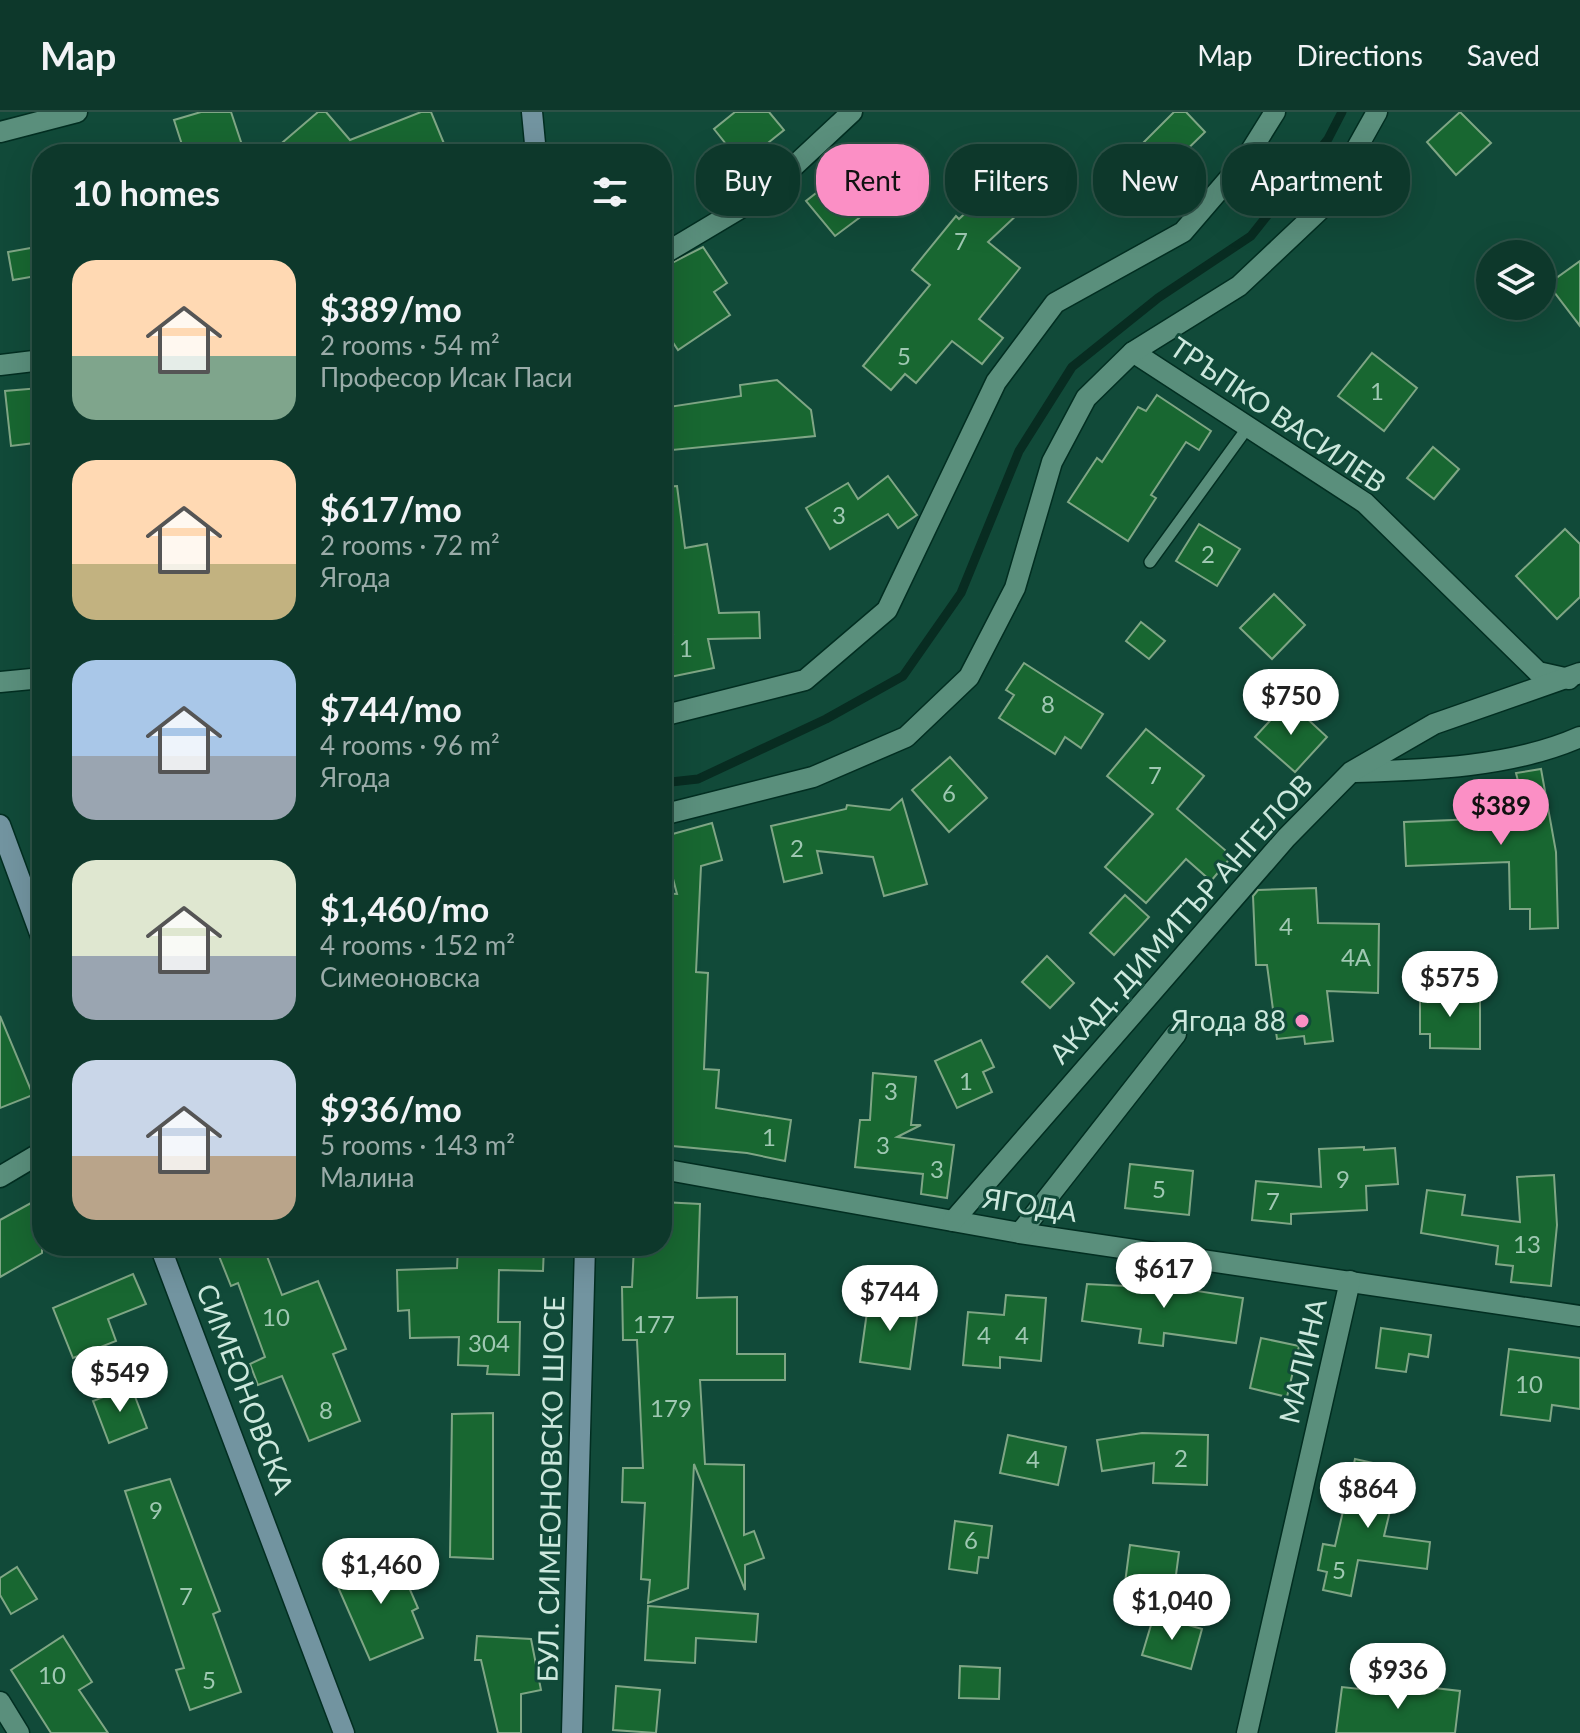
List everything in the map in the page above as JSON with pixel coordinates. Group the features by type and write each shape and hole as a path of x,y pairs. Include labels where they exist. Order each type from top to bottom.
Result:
{"street":[{"path":"0,132 77,112"},
{"path":"532,112 535,144"},
{"path":"672,249 764,194 852,112"},
{"path":"672,713 805,680 887,610 996,382 1055,303 1183,232 1245,160 1275,112"},
{"path":"672,812 813,777 906,737 969,677 1015,588 1052,462 1086,398 1133,352 1239,286 1325,205 1377,112"},
{"name":"ТРЪПКО ВАСИЛЕВ","path":"1133,352 1365,503 1538,672 1574,676"},
{"path":"0,365 32,361"},
{"name":"АКАД. ДИМИТЪР АНГЕЛОВ","path":"953,1221 1286,838 1351,772 1434,724 1574,676"},
{"path":"0,682 32,679"},
{"path":"1351,772 1418,770 1501,758 1580,737"},
{"path":"0,825 32,912"},
{"path":"1020,1233 1176,1034"},
{"path":"0,1177 32,1158"},
{"name":"ЯГОДА","path":"672,1171 1020,1233 1580,1316"},
{"name":"СИМЕОНОВСКА","path":"164,1256 344,1733"},
{"name":"БУЛ. СИМЕОНОВСКО ШОСЕ","path":"572,1733 585,1256"},
{"name":"МАЛИНА","path":"1247,1733 1350,1281"},
{"path":"0,1702 19,1733"}],"lane":[{"path":"1150,562 1248,427"}],"building":[{"path":"201,112 231,112 242,144 182,144 174,120"},
{"path":"318,112 326,112 350,140 421,112 431,112 444,144 281,144"},
{"path":"735,112 769,112 784,130 767,144 726,144 714,129"},
{"path":"1174,112 1186,112 1205,132 1193,144 1142,144"},
{"path":"1460,112 1491,143 1456,175 1427,142"},
{"path":"816,193 816,213 806,201"},
{"path":"818,216 862,216 835,236"},
{"path":"956,216 959,219 962,216 1016,216 988,242 1020,268 979,319 1003,338 982,364 952,341 916,383 905,374 891,390 863,366 930,285 912,270"},
{"path":"703,247 727,283 714,292 730,315 678,350 672,341 672,263"},
{"path":"32,248 32,277 13,280 8,252"},
{"path":"1580,261 1580,326 1556,294 1556,278"},
{"path":"1372,353 1417,388 1384,431 1338,396"},
{"path":"777,380 811,410 815,436 672,450 672,406 741,396 740,385"},
{"path":"32,389 32,443 11,446 5,391"},
{"path":"1157,395 1211,431 1199,450 1186,442 1151,495 1156,498 1128,541 1068,502 1097,458 1102,462 1138,407 1146,411"},
{"path":"1433,447 1459,469 1434,499 1407,478"},
{"path":"888,476 917,515 898,528 888,514 830,549 806,508 848,483 858,499"},
{"path":"672,486 677,486 685,548 707,544 719,613 759,612 760,638 708,639 714,668 672,677 673,634"},
{"path":"1199,524 1240,549 1217,586 1176,561"},
{"path":"1565,529 1580,544 1580,597 1557,619 1516,576"},
{"path":"1274,594 1305,625 1272,659 1240,628"},
{"path":"1141,622 1165,641 1149,659 1126,641"},
{"path":"1024,663 1103,714 1081,748 1065,737 1055,754 999,718 1014,695 1006,690"},
{"path":"1288,701 1327,737 1295,772 1255,737"},
{"path":"1146,729 1204,776 1177,809 1232,856 1211,881 1186,859 1146,903 1105,867 1153,814 1107,776"},
{"path":"950,757 987,798 949,832 912,790"},
{"path":"1541,769 1556,852 1558,928 1530,929 1530,909 1510,909 1509,862 1406,866 1404,822 1502,818 1497,788 1519,785 1516,773"},
{"path":"902,799 927,884 884,896 873,857 817,851 822,873 784,882 771,826 846,809 847,805 890,810"},
{"path":"712,823 722,860 701,866 696,972 708,973 704,1069 719,1070 716,1108 791,1120 785,1161 747,1153 672,1146 672,894 677,894 672,875 672,834"},
{"path":"1316,888 1318,923 1379,924 1378,993 1327,991 1333,1041 1305,1044 1304,1036 1277,1039 1267,965 1256,965 1253,896 1258,890"},
{"path":"1125,895 1149,917 1114,955 1090,933"},
{"path":"1047,956 1074,983 1050,1008 1022,982"},
{"path":"1420,989 1465,989 1465,998 1480,998 1480,1049 1430,1048 1430,1034 1420,1034"},
{"path":"0,1016 32,1095 0,1108"},
{"path":"981,1040 994,1067 983,1072 992,1092 957,1108 935,1061"},
{"path":"873,1073 916,1077 911,1125 921,1125 897,1137 954,1145 947,1198 921,1194 923,1174 855,1167 860,1120 870,1120"},
{"path":"1364,1147 1364,1150 1395,1148 1398,1184 1366,1186 1367,1210 1291,1214 1291,1224 1252,1220 1256,1181 1321,1187 1319,1149"},
{"path":"1130,1164 1193,1171 1189,1215 1125,1208"},
{"path":"1554,1175 1557,1225 1551,1286 1511,1282 1513,1266 1496,1264 1498,1246 1421,1233 1427,1190 1465,1195 1462,1215 1520,1222 1517,1177"},
{"path":"32,1202 32,1256 37,1256 0,1277 0,1220"},
{"path":"672,1203 700,1204 697,1298 737,1297 737,1354 785,1354 785,1380 700,1380 705,1464 744,1465 744,1535 754,1531 764,1558 745,1565 745,1590 694,1464 688,1588 648,1603 650,1580 641,1579 645,1503 622,1502 623,1468 643,1468 637,1340 623,1340 622,1287 632,1287 634,1256 672,1256"},
{"path":"219,1256 267,1256 282,1295 318,1281 346,1349 333,1354 360,1421 309,1441 282,1376 258,1385 250,1364 265,1357 238,1283 231,1286"},
{"path":"458,1256 544,1256 543,1271 499,1270 498,1322 520,1322 519,1375 487,1374 488,1366 458,1365 459,1337 410,1338 409,1310 398,1311 397,1270 457,1268"},
{"path":"1149,1268 1173,1272 1171,1287 1243,1298 1236,1343 1164,1333 1163,1346 1139,1343 1141,1329 1082,1321 1087,1284 1146,1287"},
{"path":"133,1274 146,1304 108,1319 116,1341 73,1358 53,1308"},
{"path":"1006,1295 1046,1298 1041,1361 1000,1357 1000,1368 963,1365 968,1312 1004,1315"},
{"path":"876,1296 919,1302 910,1369 860,1362 867,1312 874,1313"},
{"path":"1381,1328 1431,1335 1428,1357 1409,1354 1406,1372 1376,1368"},
{"path":"1261,1338 1299,1346 1287,1397 1250,1388"},
{"path":"1509,1349 1580,1358 1580,1409 1552,1405 1550,1421 1501,1415"},
{"path":"131,1386 147,1428 109,1443 93,1401"},
{"path":"493,1413 493,1559 450,1557 452,1414"},
{"path":"1142,1433 1208,1435 1207,1485 1153,1483 1154,1463 1102,1471 1097,1440"},
{"path":"1008,1435 1066,1447 1058,1485 1000,1473"},
{"path":"1355,1459 1400,1469 1384,1536 1430,1542 1427,1569 1358,1560 1351,1596 1323,1590 1327,1572 1318,1570 1323,1544 1335,1546"},
{"path":"170,1479 220,1611 213,1614 241,1692 190,1710 176,1670 184,1668 125,1491"},
{"path":"955,1521 992,1526 988,1558 979,1557 977,1573 949,1569"},
{"path":"1130,1545 1179,1552 1174,1590 1125,1583"},
{"path":"394,1553 418,1608 412,1611 423,1638 370,1660 334,1578"},
{"path":"17,1567 37,1599 11,1614 0,1595 0,1578"},
{"path":"648,1606 758,1614 756,1642 696,1638 695,1663 645,1660"},
{"path":"1154,1615 1202,1629 1191,1669 1142,1655"},
{"path":"63,1636 92,1682 79,1690 108,1733 51,1733 11,1670"},
{"path":"477,1636 531,1639 541,1690 521,1694 521,1733 498,1733 481,1660 475,1660"},
{"path":"960,1666 1000,1668 999,1699 959,1698"},
{"path":"1408,1685 1460,1691 1455,1733 1336,1733 1342,1687 1407,1694"},
{"path":"616,1686 660,1690 656,1733 613,1730"}],"waterway":[{"path":"672,782 698,779 826,719 903,676 961,593 1019,451 1072,367 1158,298 1251,236 1328,139 1342,112"}],"place":[{"name":"Ягода 88","path":"1302,1021"}]}
